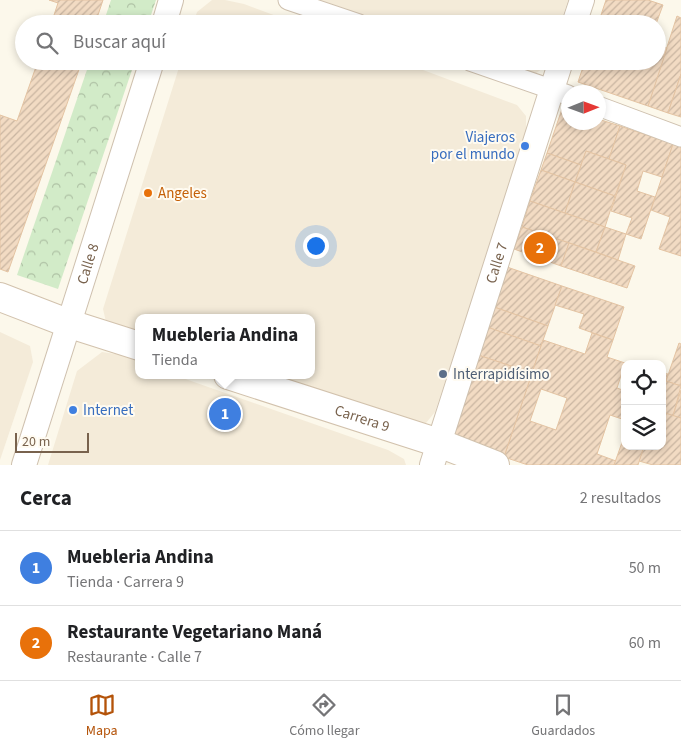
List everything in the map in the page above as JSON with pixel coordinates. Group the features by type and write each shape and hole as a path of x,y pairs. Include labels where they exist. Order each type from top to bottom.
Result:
{"main road":[{"path":"0,297 70,324 135,345"},
{"name":"Carrera 9","path":"238,379 435,454 495,465"}],"street":[{"path":"167,15 171,0"},
{"path":"288,0 332,15"},
{"path":"577,15 582,0"},
{"name":"Calle 8","path":"24,465 149,70"},
{"path":"496,70 560,92"},
{"name":"Calle 7","path":"435,454 560,92 561,70"},
{"path":"606,109 681,136"}],"shaded area":[{"path":"212,0 225,0 244,4 274,15 196,15 197,12"},
{"path":"298,0 568,0 563,15 340,15"},
{"path":"178,70 423,70 517,105 526,116 526,132 518,161 435,412 426,423 415,430 257,379 315,379 315,314 135,314 135,336 107,326 103,309"},
{"path":"506,70 540,70 531,77"},
{"path":"0,332 30,346 33,362 0,460"},
{"path":"102,352 122,355 135,360 135,379 185,379 388,450 404,459 406,465 48,465 77,371"}],"green space":[{"path":"111,0 156,0 151,15 106,15"},
{"path":"87,70 132,70 58,289 17,275"}],"building":[{"path":"49,0 103,0 98,15 54,15 58,3"},
{"path":"606,0 648,0 663,5 659,15 601,15"},
{"path":"677,16 681,18 681,74 668,113 648,106 660,70 666,70 666,50"},
{"path":"35,70 79,70 8,272 0,269 0,115 17,121"},
{"path":"582,70 660,70 648,106 606,92 606,85 587,85 578,82"},
{"path":"681,74 681,117 668,113"},
{"path":"561,112 561,130 606,130 606,122 620,126 609,159 586,151 581,165 547,153"},
{"path":"620,126 673,144 662,177 643,171 637,191 655,197 641,239 626,234 632,218 611,211 626,165 609,159"},
{"path":"673,144 681,147 681,256 659,249 670,217 651,210"},
{"path":"586,151 626,165 615,196 575,182"},
{"path":"547,153 581,165 575,182 541,170"},
{"path":"541,170 575,182 565,213 530,201"},
{"path":"575,182 615,196 605,227 565,213"},
{"path":"530,201 605,227 596,252 522,227"},
{"path":"522,227 569,243 561,266 514,249"},
{"path":"605,227 626,234 618,260 596,252"},
{"path":"569,243 635,266 627,288 561,266"},
{"path":"507,267 562,286 548,326 494,307"},
{"path":"562,286 624,307 613,340 579,328 584,314 555,305"},
{"path":"494,307 548,326 541,346 487,327"},
{"path":"487,327 541,346 532,373 478,355"},
{"path":"592,333 613,340 607,357 621,362 621,376 617,388 621,390 621,419 610,415 597,454 616,461 614,465 528,465 504,457 543,340 585,354","holes":["541,389 567,398 556,430 530,421"]},
{"path":"679,343 681,344 681,386 666,381"},
{"path":"478,355 532,373 504,457 449,438"},
{"path":"666,381 681,386 673,416 666,413"},
{"path":"681,390 681,418 673,416"},
{"path":"666,413 681,418 681,465 653,465 639,461 643,450 666,450"},
{"path":"621,445 621,450 643,450 638,465 614,465"}],"place":[{"name":"Viajeros por el mundo","path":"525,146"},
{"name":"Angeles","path":"148,193"},
{"name":"Restaurante Vegetariano Maná","path":"540,248"},
{"name":"Interrapidísimo","path":"443,374"},
{"name":"Internet","path":"73,410"},
{"name":"Muebleria Andina","path":"225,414"}]}
